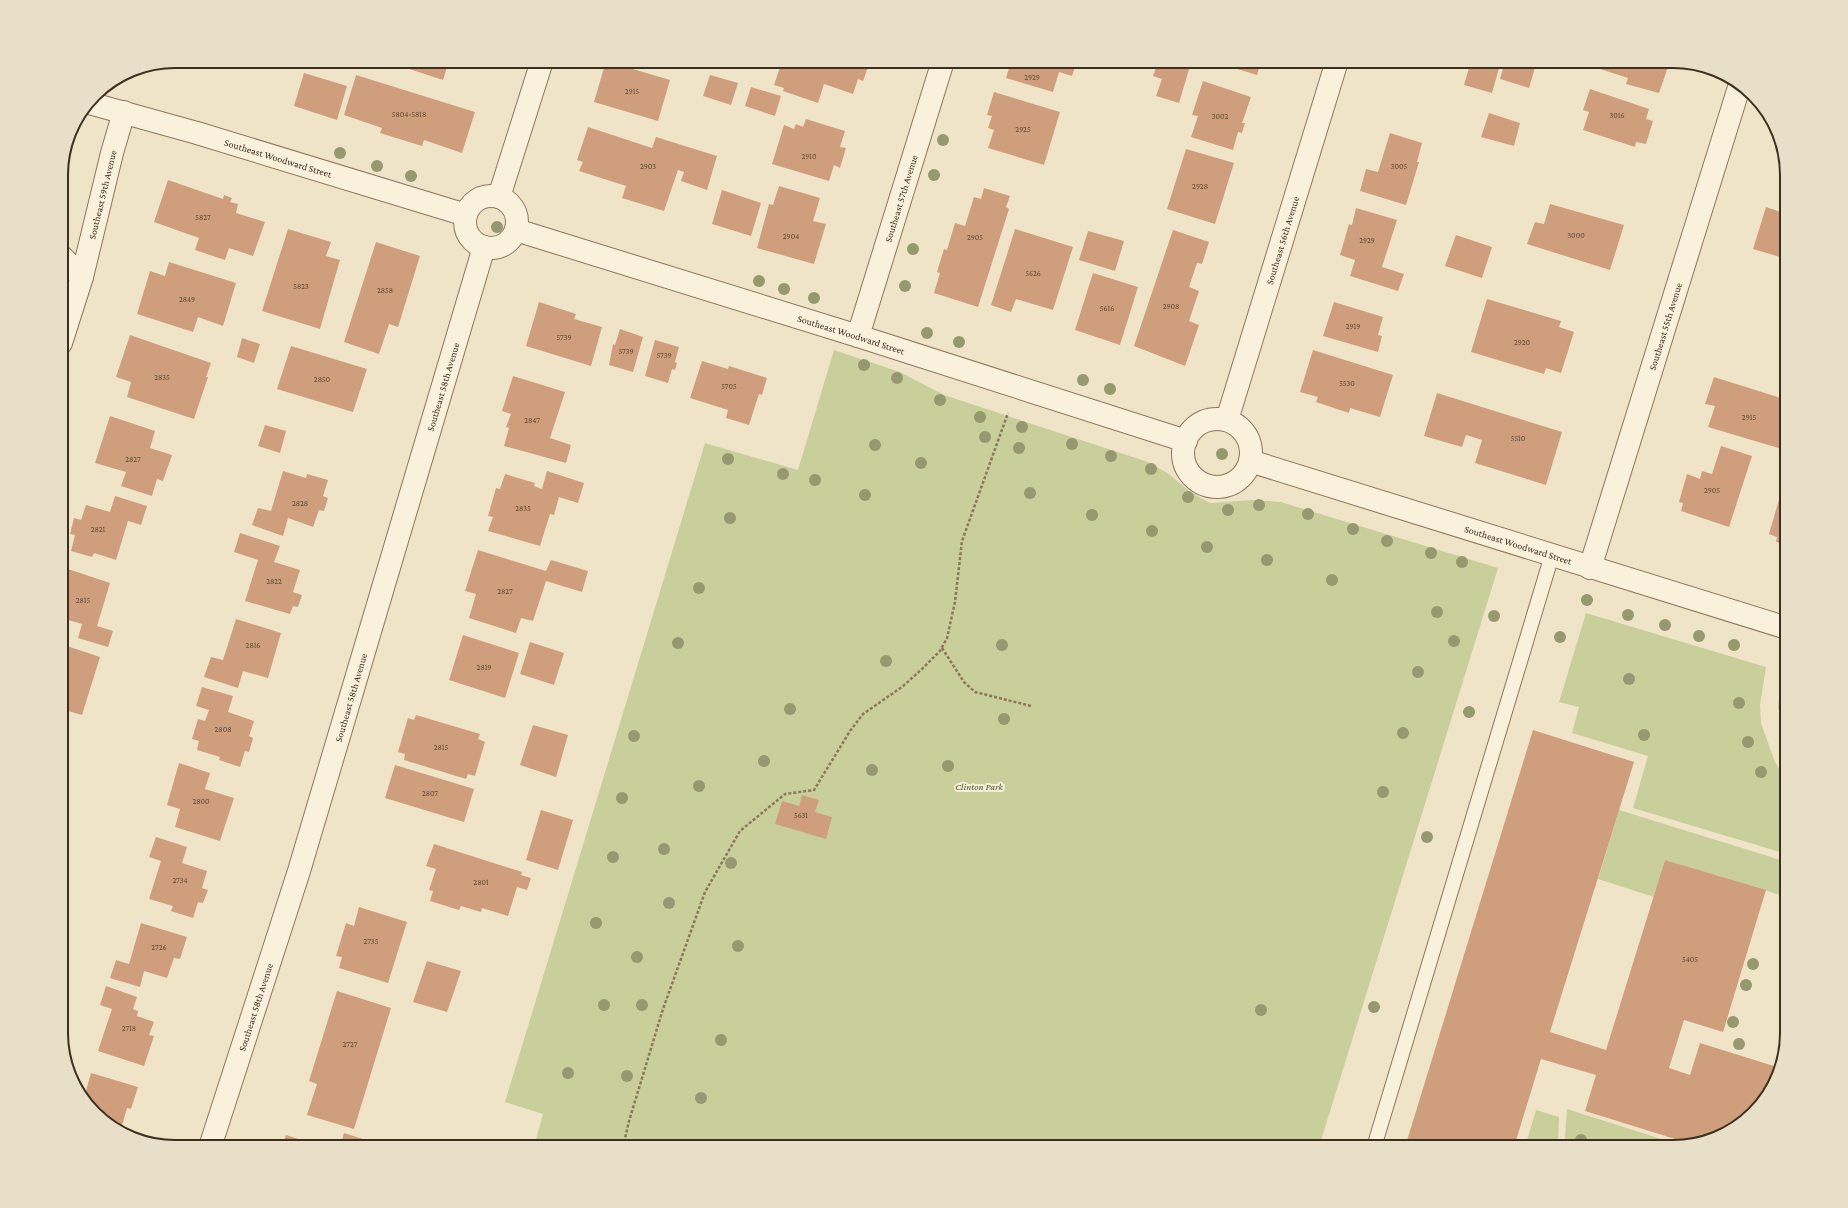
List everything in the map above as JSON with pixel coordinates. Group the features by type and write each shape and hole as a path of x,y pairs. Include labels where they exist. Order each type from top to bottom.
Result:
{"street":[{"path":"499,197 540,68"},
{"name":"Southeast 57th Avenue","path":"858,336 941,68"},
{"name":"Southeast 56th Avenue","path":"1227,420 1335,68"},
{"name":"Southeast 55th Avenue","path":"1590,568 1738,91"},
{"name":"Southeast Woodward Street","path":"95,105 466,215"},
{"name":"Southeast 59th Avenue","path":"68,321 82,277 112,153 124,112"},
{"path":"485,196 499,197 510,203 515,211 517,221 516,230 511,239 504,245 494,248 484,247 476,243 469,236 466,227 466,215 472,205 479,199 485,196"},
{"name":"Southeast Woodward Street","path":"516,230 1186,440"},
{"name":"Southeast 58th Avenue","path":"212,1140 299,871 484,247"},
{"path":"68,263 82,277"},
{"path":"1211,419 1227,420 1235,424 1247,436 1251,448 1250,461 1245,472 1236,481 1216,486 1203,483 1193,476 1186,465 1184,453 1186,440 1190,433 1199,424 1211,419"},
{"name":"Southeast Woodward Street","path":"1250,461 1780,626"}],"lane":[{"path":"1376,1140 1552,555"}],"path":[{"path":"625,1140 663,1010 705,892 740,832 786,794 814,790 850,731 863,714 902,687 942,648 947,638 951,623 962,541 1003,429 1015,387"},
{"path":"942,648 964,682 975,692 1030,706"}],"green space":[{"name":"Clinton Park","path":"834,350 900,372 944,395 1148,462 1169,474 1189,491 1210,503 1253,500 1281,502 1498,568 1321,1140 536,1140 543,1114 505,1102 705,443 798,470"},
{"path":"1586,613 1766,667 1760,705 1761,723 1775,762 1780,770 1780,852 1633,808 1648,756 1572,733 1579,707 1559,702"},
{"path":"1780,693 1780,715 1778,707"},
{"path":"1619,810 1780,860 1780,895 1665,860 1654,897 1598,879"},
{"path":"1567,1109 1664,1140 1565,1140"},
{"path":"1536,1110 1559,1117 1558,1140 1527,1140"}],"building":[{"path":"406,68 447,68 443,80"},
{"path":"604,68 630,68 670,80 658,121 594,102"},
{"path":"780,68 868,68 863,81 858,79 853,94 824,84 818,103 783,91 784,88 774,85"},
{"path":"1009,68 1075,68 1072,76 1059,72 1053,92 1006,78"},
{"path":"1156,68 1189,68 1179,103 1156,96 1162,79 1153,76"},
{"path":"1234,68 1259,68 1257,75"},
{"path":"1469,68 1499,68 1492,93 1464,85"},
{"path":"1503,68 1535,68 1529,88 1500,79"},
{"path":"1597,68 1668,68 1659,93 1626,84 1628,78"},
{"path":"304,73 347,86 337,120 294,106"},
{"path":"356,75 475,112 462,153 424,140 422,146 380,133 382,128 344,115"},
{"path":"710,75 738,83 731,105 703,96"},
{"path":"1203,81 1251,97 1242,123 1245,123 1242,133 1238,132 1233,150 1191,137 1198,116 1192,115"},
{"path":"751,87 781,96 775,116 745,106"},
{"path":"1590,89 1649,109 1646,119 1653,121 1646,144 1636,142 1635,147 1583,130 1589,112 1583,110"},
{"path":"994,92 1060,112 1044,165 988,148 994,130 988,128 992,116 987,115"},
{"path":"1489,113 1520,123 1514,146 1481,137"},
{"path":"806,119 845,131 840,147 846,148 840,168 834,165 829,181 772,164 784,125 794,129 796,124 803,127"},
{"path":"588,127 652,148 656,137 717,156 707,190 681,181 684,172 678,170 664,211 622,198 626,186 579,171 583,162 577,160"},
{"path":"1390,133 1422,143 1417,162 1419,162 1406,205 1360,191 1366,169 1378,172"},
{"path":"1186,149 1234,163 1215,224 1167,209"},
{"path":"168,180 223,199 224,195 232,198 230,202 238,204 236,213 265,222 253,256 229,248 225,260 195,250 199,238 154,222"},
{"path":"779,186 820,198 813,221 826,224 814,264 757,248 769,204 773,205"},
{"path":"984,188 1010,196 1006,207 1009,209 978,307 934,293 940,273 937,272 944,249 947,250 955,223 965,226 974,197 981,199"},
{"path":"722,190 761,203 751,236 712,224"},
{"path":"1550,204 1624,225 1610,270 1527,244 1535,222 1544,224"},
{"path":"1766,207 1780,212 1780,257 1753,249"},
{"path":"1356,208 1397,220 1382,267 1404,274 1398,291 1350,276 1355,260 1340,255 1349,224 1352,225"},
{"path":"288,229 331,242 326,256 340,260 320,329 262,311"},
{"path":"1015,229 1073,247 1053,310 1016,299 1011,312 991,305"},
{"path":"1173,230 1209,242 1202,264 1197,263 1189,287 1199,291 1189,321 1199,325 1185,366 1134,346"},
{"path":"1088,231 1124,241 1115,271 1079,260"},
{"path":"1456,235 1492,247 1482,278 1445,266"},
{"path":"376,242 420,256 398,327 389,324 379,354 344,342"},
{"path":"169,262 236,283 223,326 198,317 193,332 137,314 150,271 165,276"},
{"path":"1093,273 1138,287 1120,345 1075,330"},
{"path":"1487,299 1561,321 1559,327 1574,332 1561,373 1546,368 1544,374 1471,352"},
{"path":"539,302 576,314 574,319 602,327 591,366 526,346"},
{"path":"1334,302 1383,317 1378,335 1382,336 1378,352 1323,336"},
{"path":"620,329 643,337 633,372 609,365 613,344 615,345"},
{"path":"130,335 211,363 194,419 127,397 131,382 116,377"},
{"path":"242,338 260,344 254,363 237,357"},
{"path":"655,340 679,347 675,362 677,363 675,370 672,369 668,383 645,376"},
{"path":"291,346 367,369 353,412 277,389"},
{"path":"1313,350 1393,375 1380,417 1350,408 1349,413 1316,402 1318,397 1300,392"},
{"path":"702,361 728,369 729,366 767,378 762,395 759,394 749,425 726,418 728,410 690,398"},
{"path":"513,376 565,392 550,438 571,445 566,463 504,446 509,428 506,427 511,414 502,411"},
{"path":"1714,377 1780,398 1780,448 1708,427 1715,406 1705,404"},
{"path":"1437,393 1562,432 1546,485 1475,463 1482,440 1466,435 1462,447 1424,436"},
{"path":"110,416 155,431 150,448 172,455 163,481 157,479 152,496 121,486 126,472 95,463"},
{"path":"265,425 286,431 280,453 258,446"},
{"path":"1721,446 1752,456 1729,527 1681,511 1683,503 1679,502 1687,474 1700,479 1702,471 1712,474"},
{"path":"283,471 306,478 307,474 328,480 323,496 328,498 324,511 319,510 313,527 288,518 283,536 252,525 258,508 271,511"},
{"path":"547,471 584,483 578,503 559,497 554,515 550,514 540,546 488,531 493,517 488,516 496,488 500,489 505,474 535,483 534,486 542,489"},
{"path":"115,496 147,506 141,525 128,521 116,560 94,553 92,557 71,551 75,535 70,534 74,518 81,520 86,505 110,512"},
{"path":"1780,496 1780,543 1776,542 1777,537 1769,534"},
{"path":"240,533 280,546 274,562 300,570 293,592 302,595 298,607 293,606 290,614 245,601 258,560 234,552"},
{"path":"478,550 546,571 551,560 588,571 582,592 546,581 533,621 521,618 516,633 469,618 476,594 465,591"},
{"path":"68,569 110,583 97,626 113,631 108,647 78,638 82,624 68,620"},
{"path":"236,619 281,633 268,678 243,671 238,688 204,677 211,657 223,660"},
{"path":"463,635 519,653 505,698 449,680"},
{"path":"530,642 564,653 554,685 520,674"},
{"path":"68,646 100,657 82,715 68,711"},
{"path":"202,687 233,696 228,712 254,721 249,736 253,738 249,752 245,751 240,767 219,760 220,757 197,750 199,741 192,739 198,719 205,721 209,710 196,706"},
{"path":"416,715 480,734 478,739 485,742 475,776 468,774 466,779 404,760 405,754 398,752 408,718 414,720"},
{"path":"533,725 568,735 556,777 520,765"},
{"path":"1533,730 1634,762 1550,1032 1606,1050 1665,860 1766,890 1723,1032 1684,1020 1669,1068 1690,1075 1700,1043 1774,1066 1766,1086 1743,1113 1726,1126 1701,1136 1677,1140 1585,1111 1596,1075 1541,1059 1516,1140 1407,1140"},
{"path":"179,763 210,773 205,789 234,798 220,841 175,827 180,809 167,805"},
{"path":"395,765 474,789 464,822 385,798"},
{"path":"802,795 819,800 815,812 832,817 826,839 775,824 782,801 799,806"},
{"path":"541,810 573,820 558,870 526,860"},
{"path":"156,837 187,847 182,863 207,871 202,888 208,890 203,903 198,902 193,918 171,911 173,906 149,899 161,861 149,857"},
{"path":"434,844 522,872 521,875 531,878 527,890 517,887 508,916 482,908 481,912 461,906 459,910 430,901 433,891 429,890 436,869 426,866"},
{"path":"359,907 407,922 388,983 339,968 342,957 336,956 346,923 354,926"},
{"path":"141,923 187,937 180,959 174,958 167,978 144,971 140,987 110,978 116,960 129,964"},
{"path":"427,961 461,971 447,1012 413,1002"},
{"path":"106,986 137,997 133,1009 138,1011 137,1016 154,1022 149,1035 154,1036 144,1066 98,1051 112,1009 100,1005"},
{"path":"337,991 391,1008 354,1129 307,1115 317,1084 309,1081"},
{"path":"91,1073 138,1087 131,1109 127,1108 122,1126 105,1113 86,1092"},
{"path":"344,1133 366,1140 342,1140"},
{"path":"286,1135 301,1140 284,1140"}]}
